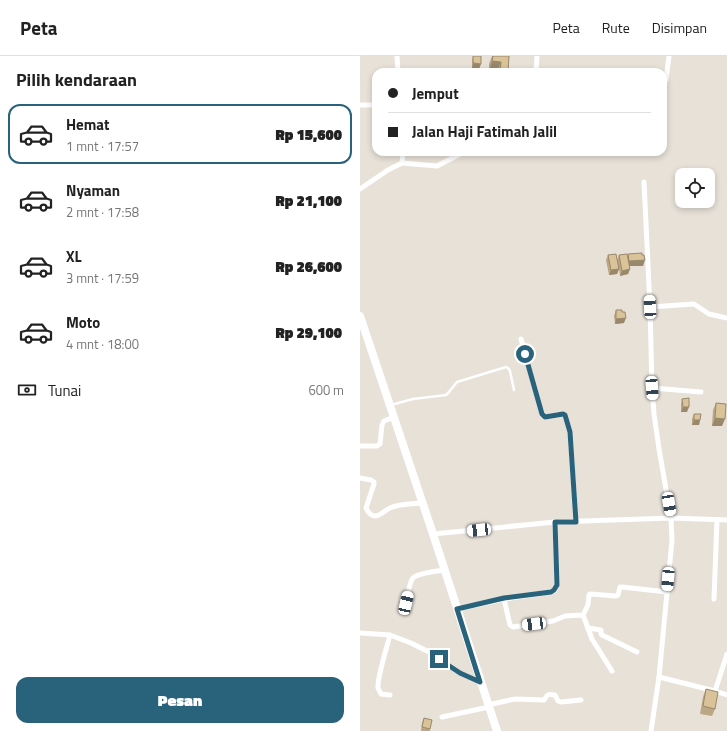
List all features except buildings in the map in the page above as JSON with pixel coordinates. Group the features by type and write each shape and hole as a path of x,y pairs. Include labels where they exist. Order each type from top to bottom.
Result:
{"main road":[{"path":"360,316 497,731"}],"street":[{"path":"397,56 398,68"},
{"path":"536,68 537,56"},
{"path":"667,72 669,56"},
{"path":"360,105 372,105"},
{"path":"402,163 403,156"},
{"path":"360,189 388,170 402,163 437,166 456,156"},
{"path":"644,182 654,414 671,518 672,540 659,677 651,731"},
{"path":"650,307 694,304 709,314 727,318"},
{"path":"521,339 542,414 545,417 565,415 570,432 576,522"},
{"path":"652,388 701,392"},
{"path":"360,446 377,446 380,444 382,425 384,421 394,417"},
{"path":"360,478 374,482 366,508 374,516 391,507 422,503"},
{"path":"433,534 555,522 671,518 727,520"},
{"path":"714,599 717,520"},
{"path":"457,609 504,598 551,592 556,588 555,522"},
{"path":"406,603 411,580 414,576 445,570"},
{"path":"612,671 592,639 583,615 588,605 588,595 616,596 618,595 621,587 667,592"},
{"path":"504,598 510,625 512,626 549,622 565,616 583,615"},
{"path":"588,628 601,630 602,635 637,652"},
{"path":"360,633 390,635 420,648 460,673 480,682"},
{"path":"390,635 378,687 381,694 390,695"},
{"path":"715,690 727,654"},
{"path":"659,677 715,690 727,695"},
{"path":"442,717 515,699 544,700 548,694 555,695 558,701 561,702 581,700"}],"lane":[{"path":"389,405 413,399 446,395 456,382 506,367 510,371 514,390"}],"route":[{"path":"439,659 460,673 480,682 457,609 504,598 551,592 554,590 557,585 555,522 576,522 570,432 565,415 545,417 542,414 525,354"}]}
